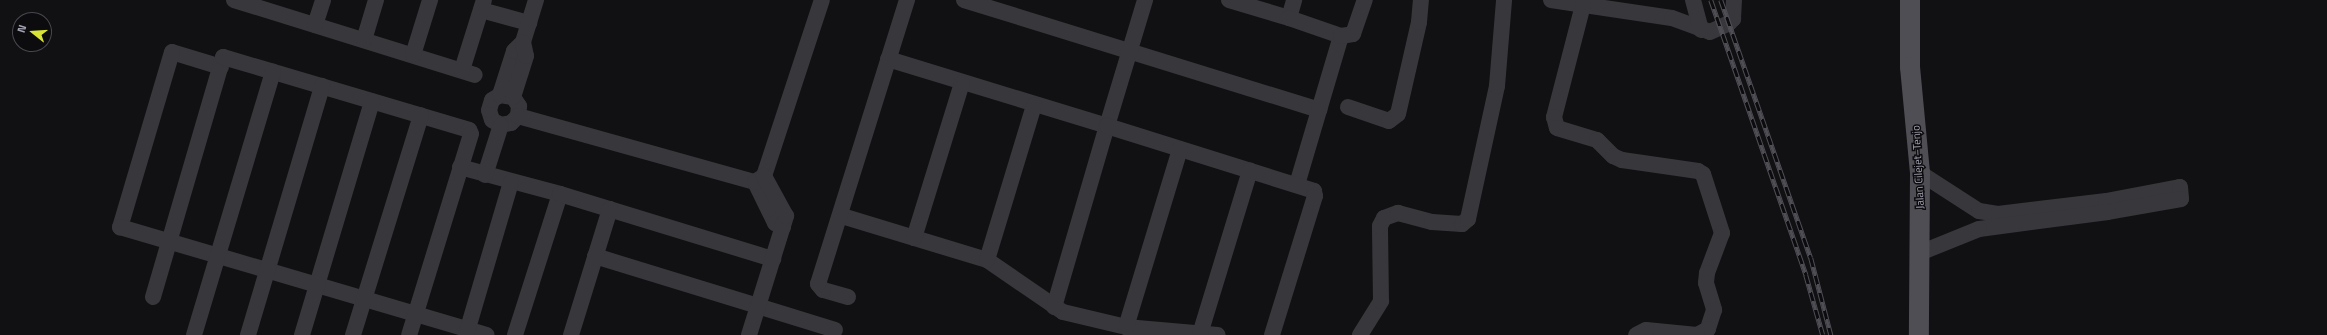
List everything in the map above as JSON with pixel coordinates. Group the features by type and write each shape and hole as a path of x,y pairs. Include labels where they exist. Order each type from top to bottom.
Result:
{"main road":[{"name":"Jalan Cilejet–Tenjo","path":"1910,0 1910,67 1920,173 1922,252 1920,335"}],"street":[{"path":"234,0 266,5 315,25 468,73 482,5 529,23"},
{"path":"315,25 323,0"},
{"path":"364,40 376,0"},
{"path":"413,55 430,0"},
{"path":"507,96 519,106 518,116 511,123 501,125 492,120 488,110 492,100 507,96 526,56 523,42 536,0"},
{"path":"759,179 822,0"},
{"path":"848,297 823,290 818,284 842,216 907,0"},
{"path":"964,0 987,3 1130,52 1318,110"},
{"path":"1054,307 1106,126 1145,0"},
{"path":"1229,0 1341,36 1354,34 1365,0"},
{"path":"1288,18 1294,0"},
{"path":"1348,107 1389,121 1398,114 1419,22 1421,0"},
{"path":"1360,335 1381,301 1380,226 1384,218 1398,213 1432,222 1462,224 1468,218 1497,86 1504,0"},
{"path":"1551,0 1672,18 1701,30 1714,31 1729,23 1734,14 1734,0"},
{"path":"1693,0 1701,30"},
{"path":"1583,5 1554,117 1557,128 1597,140 1613,156 1622,160 1685,169 1703,174 1722,233 1707,273 1706,283 1714,310 1708,329 1697,334 1646,330 1636,335"},
{"path":"1298,184 1318,110 1341,36"},
{"path":"221,67 172,52 120,227 416,314 467,332 486,335"},
{"path":"153,298 223,57 469,130 471,134 409,335"},
{"path":"888,59 962,83 1310,188 1315,196 1272,335"},
{"path":"194,335 272,72"},
{"path":"914,238 962,83"},
{"path":"248,335 322,86"},
{"path":"302,335 372,101"},
{"path":"986,260 1034,105"},
{"path":"354,335 421,115"},
{"path":"518,116 759,179 786,216 749,335"},
{"path":"485,174 501,125"},
{"path":"1126,327 1180,149"},
{"path":"460,167 560,194 773,259"},
{"path":"1200,334 1250,170"},
{"path":"1920,173 1979,211 1998,214 2138,201"},
{"path":"467,332 511,182"},
{"path":"1922,252 1979,229 2180,193"},
{"path":"515,335 560,194"},
{"path":"571,335 610,209"},
{"path":"1979,211 1979,229"},
{"path":"842,216 986,260 1063,312 1126,327 1218,335"},
{"path":"595,256 835,330"}],"railway":[{"path":"1711,0 1806,275 1823,335"},
{"path":"1721,0 1811,258 1831,335"}]}
